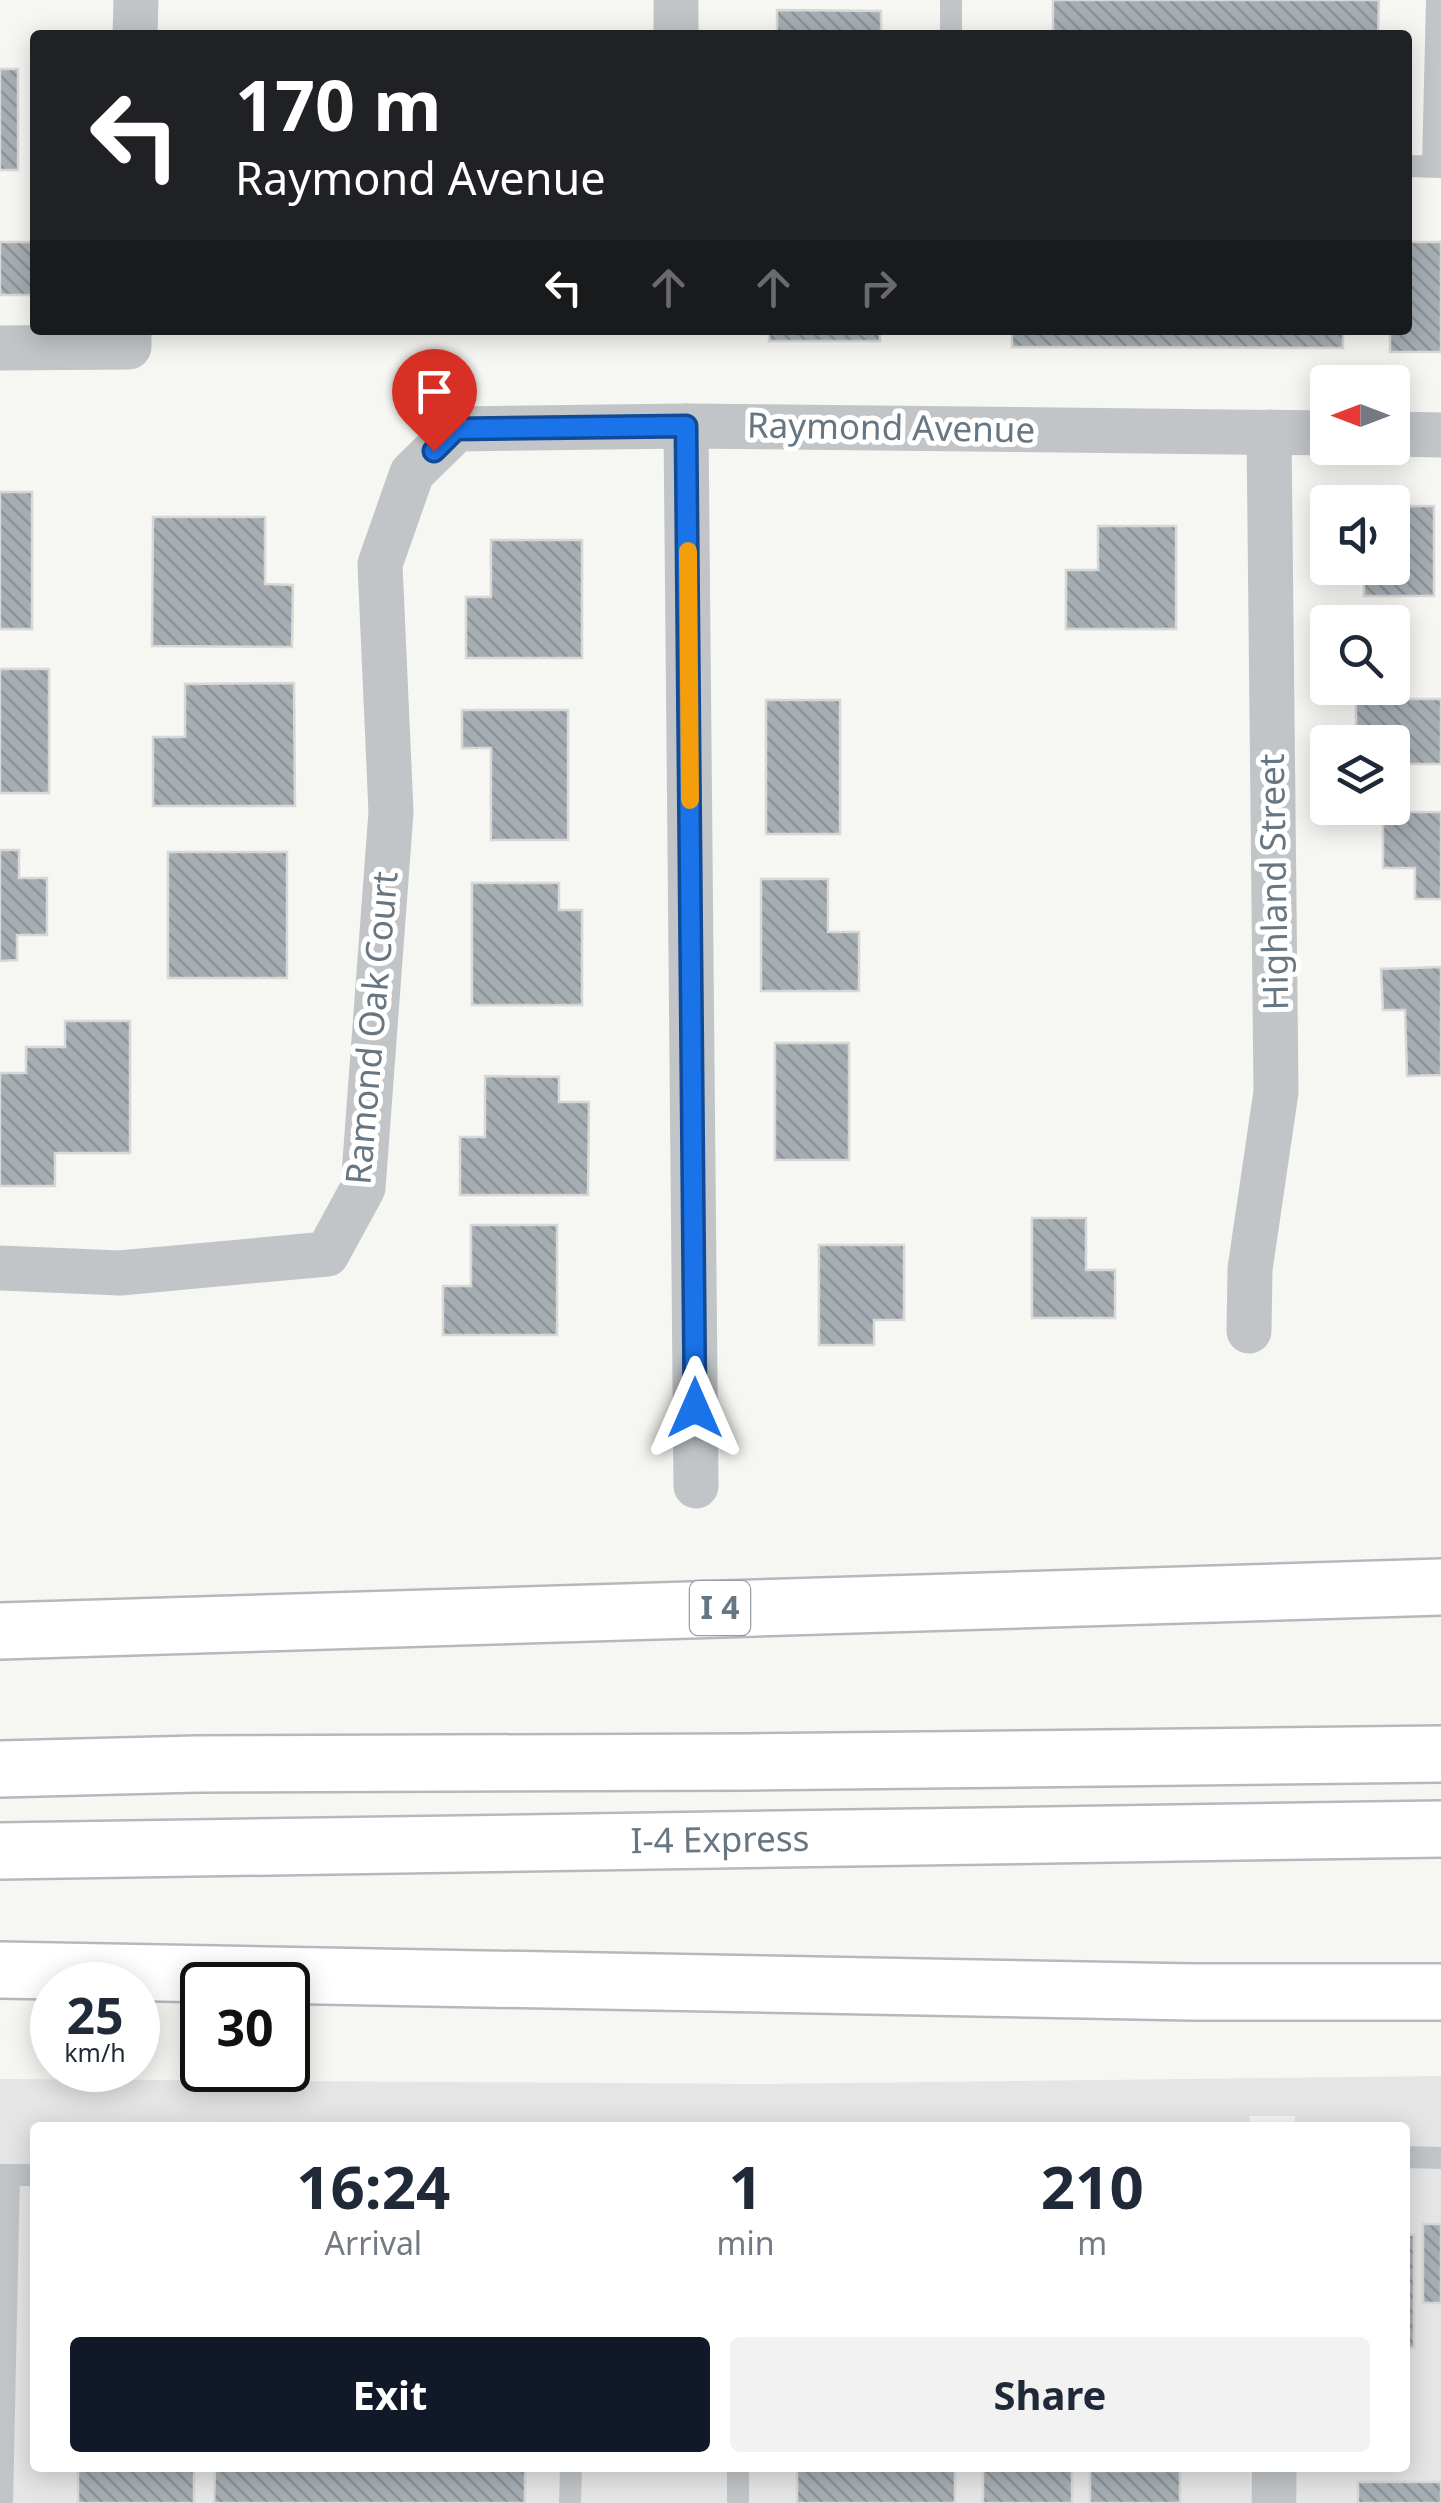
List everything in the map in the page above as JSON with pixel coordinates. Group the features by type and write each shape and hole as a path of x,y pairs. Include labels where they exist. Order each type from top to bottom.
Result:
{"highway":[{"name":"I 4","path":"0,1631 1441,1587"},
{"path":"0,1769 1441,1754"},
{"name":"I-4 Express","path":"0,1851 1441,1829"},
{"path":"0,1970 1173,1992 1441,1992"}],"street":[{"path":"135,30 136,0"},
{"path":"676,0 676,30"},
{"path":"0,348 129,338"},
{"path":"686,426 696,1486"},
{"name":"Raymond Avenue","path":"412,473 456,429 686,426 1310,433"},
{"name":"Highland Street","path":"1249,1330 1250,1269 1276,1092 1269,432"},
{"path":"1410,434 1441,435"},
{"name":"Ramond Oak Court","path":"0,1268 120,1273 326,1254 363,1188 391,812 380,564 412,473"},
{"path":"1274,2472 1274,2503"}],"lane":[{"path":"951,30 952,0"},
{"path":"1437,0 1437,166"},
{"path":"1410,2158 1441,2158"},
{"path":"2,2503 4,2175 30,2176"},
{"path":"570,2472 570,2503"},
{"path":"738,2472 738,2503"}],"shaded area":[{"path":"1441,2076 1441,2503 1297,2503 1296,2472 1410,2472 1410,2122 1295,2122 1295,2116 1250,2116 1250,2122 30,2122 30,2472 1250,2472 1251,2503 0,2503 0,2079 30,2079 30,2092 160,2092 160,2080 180,2080 180,2092 310,2092 310,2081 754,2084"}],"building":[{"path":"1053,0 1379,0 1378,30 1053,30"},
{"path":"777,10 881,11 881,30 777,30"},
{"path":"0,69 18,69 18,170 0,170"},
{"path":"0,242 30,242 30,295 0,295"},
{"path":"1412,242 1441,242 1441,352 1390,352 1390,335 1412,335"},
{"path":"769,335 880,335 880,341 769,341"},
{"path":"1012,335 1343,335 1343,348 1012,347"},
{"path":"0,492 32,492 32,629 0,629"},
{"path":"1410,506 1434,506 1434,596 1364,596 1364,585 1410,585"},
{"path":"153,517 265,517 265,584 293,585 292,647 152,646"},
{"path":"1098,526 1176,526 1176,629 1066,629 1066,570 1098,570"},
{"path":"491,540 582,540 582,658 466,658 466,597 491,597"},
{"path":"0,669 49,669 49,793 0,793"},
{"path":"294,683 295,806 153,806 153,737 185,737 185,684"},
{"path":"1410,699 1441,699 1441,764 1410,764 1410,725 1356,725 1356,705 1410,705"},
{"path":"766,700 840,700 840,834 766,834"},
{"path":"462,710 568,710 568,840 491,840 491,748 462,748"},
{"path":"1410,812 1441,812 1441,899 1415,899 1415,868 1383,868 1383,825 1410,825"},
{"path":"0,850 19,850 19,878 47,878 47,935 17,935 17,960 0,961"},
{"path":"168,852 287,852 287,978 168,978"},
{"path":"761,879 828,879 828,932 859,932 859,991 761,991"},
{"path":"472,883 559,883 559,910 582,910 582,1005 472,1005"},
{"path":"1441,967 1441,1075 1407,1076 1405,1010 1383,1010 1381,969"},
{"path":"65,1021 130,1021 130,1153 55,1153 55,1186 0,1186 0,1073 26,1073 26,1047 65,1047"},
{"path":"775,1043 849,1043 849,1160 775,1160"},
{"path":"485,1076 559,1077 559,1102 589,1102 588,1195 460,1195 460,1137 485,1137"},
{"path":"1032,1218 1086,1218 1086,1270 1115,1270 1115,1318 1032,1318"},
{"path":"471,1225 557,1225 557,1335 443,1335 443,1286 471,1286"},
{"path":"819,1245 904,1245 904,1320 874,1320 874,1345 819,1345"},
{"path":"1423,2224 1441,2224 1441,2303 1423,2303"},
{"path":"1410,2235 1414,2235 1414,2348 1410,2348"},
{"path":"78,2472 194,2472 194,2503 78,2503"},
{"path":"215,2472 525,2472 525,2503 214,2503"},
{"path":"797,2472 955,2472 955,2503 797,2503"},
{"path":"983,2472 1072,2472 1072,2503 983,2503"},
{"path":"1090,2472 1180,2472 1180,2503 1090,2503"},
{"path":"1358,2482 1441,2482 1441,2503 1358,2503"}],"slow traffic":[{"path":"688,551 690,800"}],"route":[{"path":"434,451 456,429 686,426 695,1408"}]}
